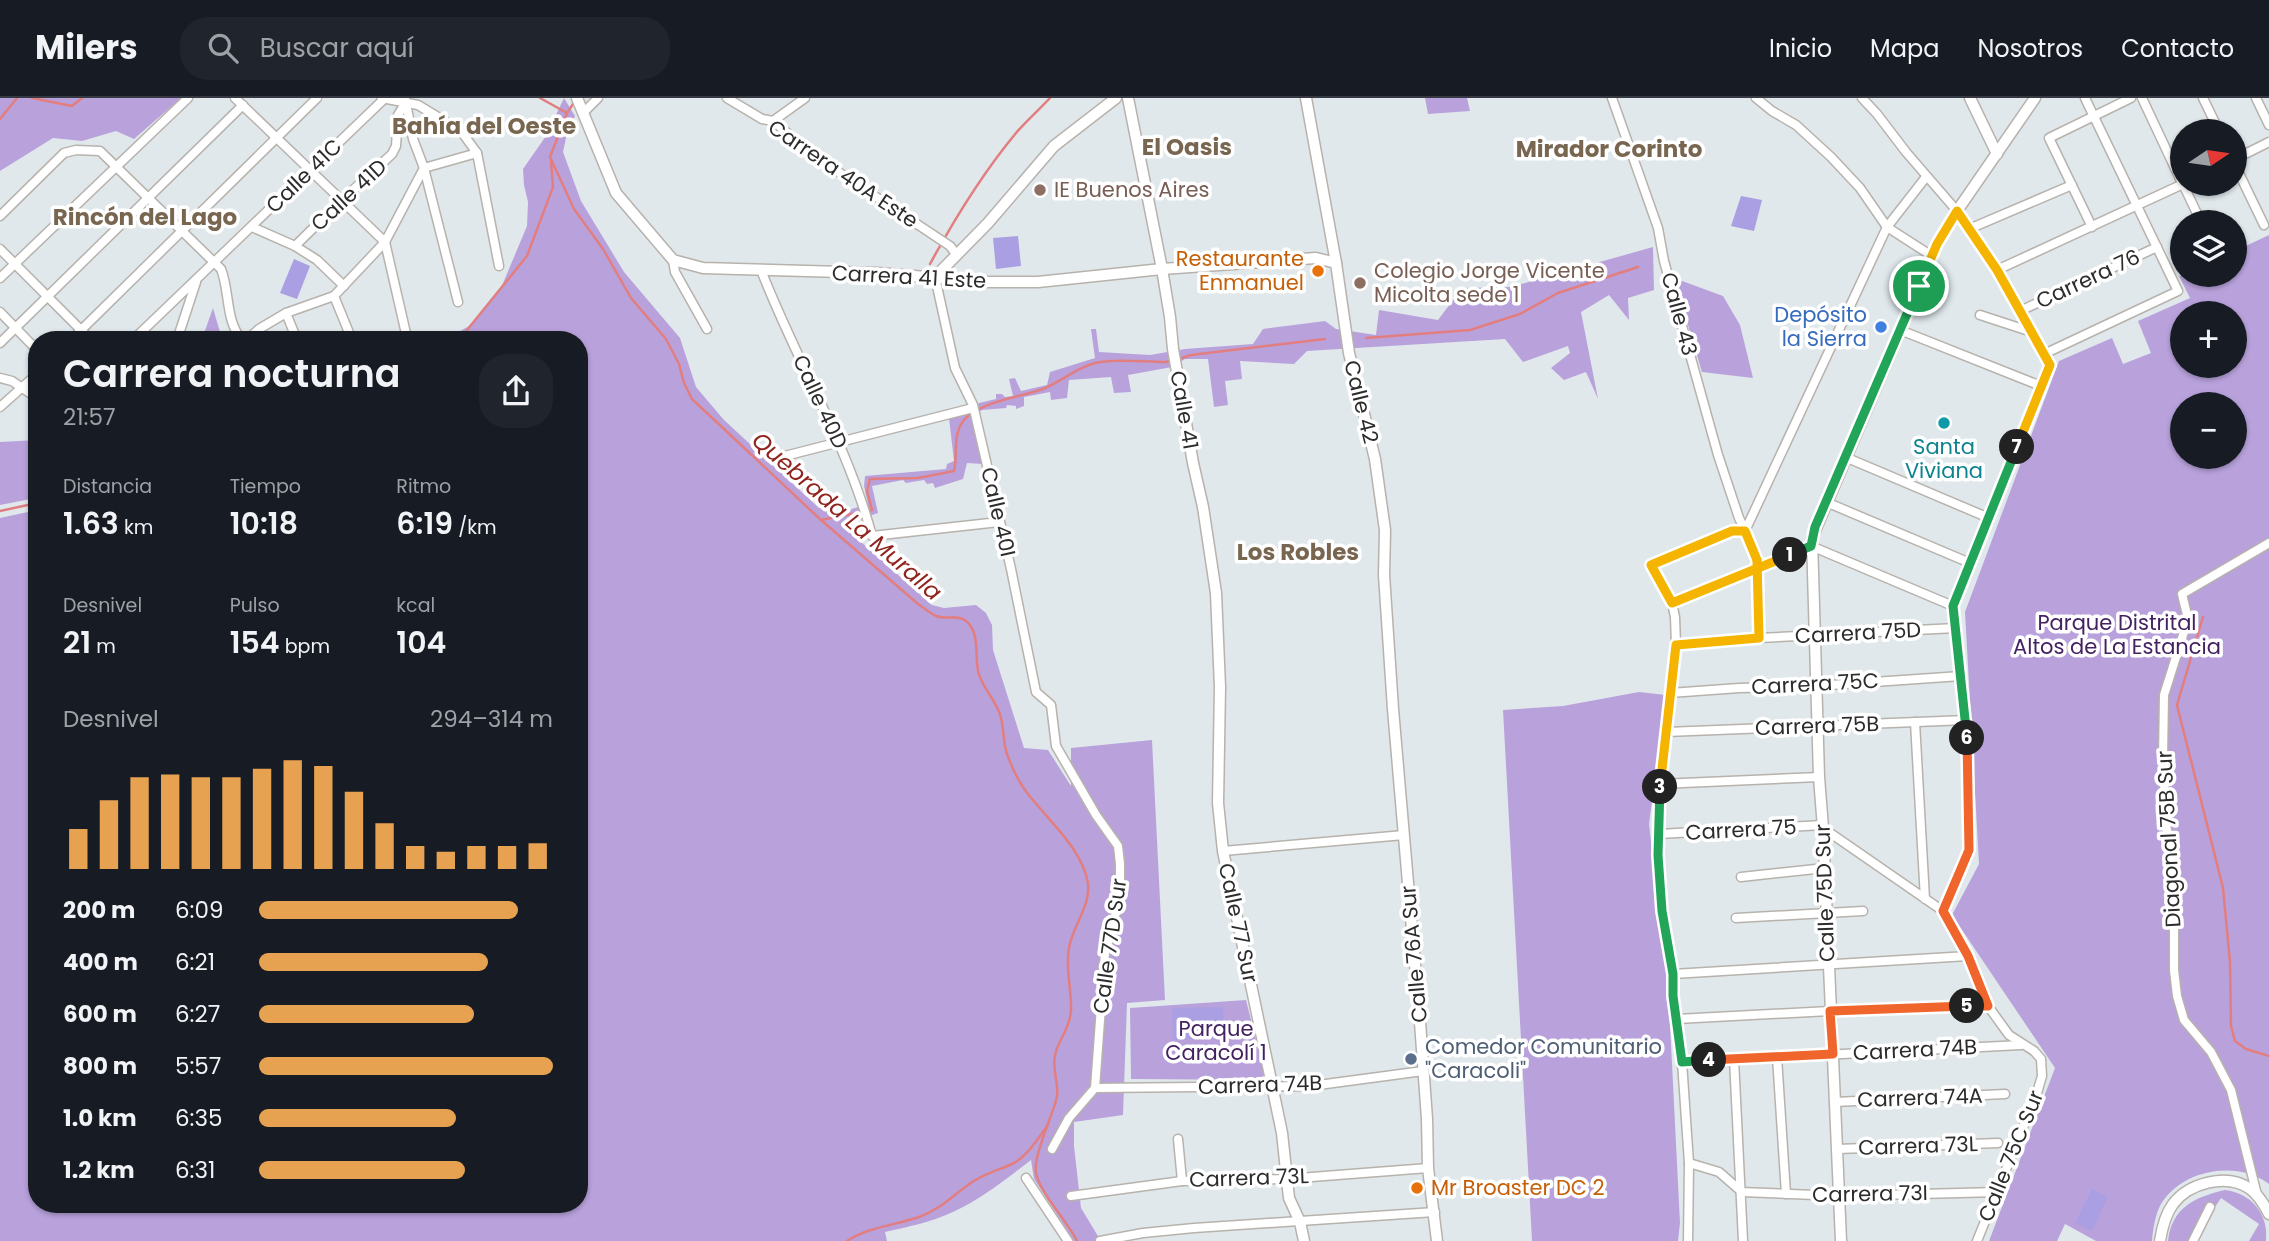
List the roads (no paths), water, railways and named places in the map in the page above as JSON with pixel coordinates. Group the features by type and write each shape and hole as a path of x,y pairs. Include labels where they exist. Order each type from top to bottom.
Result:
{"street":[{"path":"0,278 188,98"},
{"path":"235,98 385,242 405,331"},
{"path":"0,249 81,329 317,98"},
{"path":"383,98 406,100 418,105 461,131 477,153 499,266"},
{"name":"Calle 41C","path":"143,331 383,98"},
{"path":"598,98 580,105 616,192 673,260 675,272 708,329"},
{"name":"Carrera 40A Este","path":"727,98 762,119 773,121 816,156 950,246 957,255"},
{"path":"773,121 805,98"},
{"path":"935,277 988,223 1054,146 1116,98"},
{"name":"Calle 41","path":"1128,98 1162,269 1176,368 1203,507 1216,593 1219,724"},
{"name":"Calle 42","path":"1306,98 1336,263 1349,353 1375,459 1385,530 1384,575 1392,709"},
{"name":"Calle 43","path":"1612,98 1658,228 1664,261 1717,449 1739,518 1757,556 1759,568"},
{"path":"1756,98 1796,125 1831,157 1860,188 1887,228 1932,256"},
{"path":"1823,827 1943,911 1969,850 1967,720 1953,606 2050,365 1997,270 1957,211 1861,98"},
{"path":"1970,98 1997,154"},
{"path":"2044,354 2178,291 2085,98"},
{"path":"2092,228 2049,138 2131,98"},
{"path":"2142,98 2170,157"},
{"path":"2203,98 2213,119"},
{"path":"2256,98 2269,125"},
{"path":"406,100 413,139 424,168 458,302"},
{"name":"Calle 41D","path":"295,246 392,155 396,146 398,115 406,100"},
{"name":"Calle 75D Sur","path":"1841,1241 1811,546 1815,527 1932,256 1957,211 2031,100"},
{"path":"0,343 243,105"},
{"path":"2247,153 2269,142"},
{"path":"0,216 64,153 76,150 100,151 216,261 225,279 233,327 236,331"},
{"path":"257,331 286,313 334,296 385,242 424,168 477,153"},
{"path":"1688,1241 1689,1163 1682,1062 1673,974 1662,911 1659,834 1660,784 1676,645 1672,603 1651,565 1732,531 1745,531 1887,228 1926,177"},
{"path":"1969,229 2072,185"},
{"path":"1997,270 2170,190"},
{"path":"2247,190 2264,225"},
{"path":"252,227 295,246 317,260 344,286"},
{"name":"Carrera 76","path":"2020,311 2157,247"},
{"name":"Carrera 41 Este","path":"673,260 703,268 935,277 988,282 1038,282 1162,269 1316,258 1336,263"},
{"name":"Calle 40D","path":"761,270 840,443 872,536 999,522"},
{"name":"Calle 40I","path":"935,277 955,368 976,419 1012,569 1036,692 1051,705 1056,746"},
{"path":"180,331 196,282"},
{"path":"334,296 348,331"},
{"path":"0,312 28,341"},
{"path":"286,313 293,331"},
{"path":"1980,315 2032,332"},
{"path":"1900,330 2041,386"},
{"path":"0,378 28,391"},
{"path":"0,407 28,382"},
{"path":"773,459 973,408"},
{"path":"1845,457 1989,518"},
{"path":"1826,502 1970,563"},
{"name":"Diagonal 75B Sur","path":"2257,1195 2231,1090 2211,1052 2184,1020 2175,983 2174,861 2166,825 2163,746 2164,695 2188,620 2182,594 2269,543"},
{"path":"1672,603 1811,546 1953,606"},
{"path":"1759,568 1759,638"},
{"name":"Carrera 75D","path":"1676,645 1956,628"},
{"name":"Carrera 75C","path":"1670,693 1961,676"},
{"name":"Calle 76A Sur","path":"1392,709 1423,1071 1428,1168 1437,1241"},
{"name":"Carrera 75B","path":"1666,732 1967,720"},
{"path":"1915,722 1925,899"},
{"name":"Calle 77 Sur","path":"1219,724 1218,803 1223,851 1282,1133 1289,1198 1300,1222 1304,1241"},
{"name":"Calle 77D Sur","path":"1056,746 1096,815 1118,846 1120,898 1105,953 1096,1088"},
{"path":"1660,784 1819,777"},
{"name":"Carrera 75","path":"1659,834 1823,827"},
{"path":"1223,851 1404,835"},
{"path":"1741,877 1825,868"},
{"path":"1736,918 1863,911"},
{"name":"Calle 75C Sur","path":"1943,911 1968,956 1988,1006 2009,1035 2035,1051 2041,1059 2042,1076 1978,1241"},
{"path":"1673,974 1968,956"},
{"path":"1677,1019 1988,1006"},
{"name":"Carrera 74B","path":"1682,1062 2022,1045"},
{"path":"1777,1057 1786,1195"},
{"path":"1734,1059 1743,1241"},
{"name":"Carrera 74B","path":"1096,1088 1311,1086 1423,1071"},
{"path":"1052,1149 1069,1118 1096,1088"},
{"name":"Carrera 74A","path":"1836,1102 2005,1094"},
{"path":"1178,1139 1182,1181"},
{"name":"Carrera 73L","path":"1838,1149 1998,1143"},
{"path":"1689,1163 1718,1172 1742,1192"},
{"name":"Carrera 73L","path":"1071,1196 1182,1181 1286,1179 1428,1168"},
{"path":"1026,1178 1068,1241"},
{"path":"2160,1241 2165,1219 2173,1205 2192,1189 2206,1183 2230,1181 2248,1187 2257,1195 2269,1214"},
{"name":"Carrera 73I","path":"1742,1192 1840,1196 1999,1192"},
{"path":"2193,1241 2210,1207"},
{"path":"1100,1241 1143,1233 1434,1212"}],"waterway":[{"path":"0,119 17,98"},
{"path":"32,98 72,106 82,98"},
{"path":"540,98 567,113"},
{"path":"930,264 959,213 992,164 1050,98"},
{"name":"Quebrada La Muralla","path":"575,101 567,113 550,157 574,209 603,249 631,298 666,339 692,399 821,520 918,604 936,616 966,621 975,638 978,671 999,712 1006,750 1015,773 1029,795 1073,849 1085,871 1088,883 1087,900 1071,940 1068,956 1070,1017 1054,1061 1057,1097 1036,1166 1043,1190 1077,1241"},
{"path":"466,331 527,256 553,187 551,161"},
{"path":"1366,338 1470,330 1520,314 1558,293 1638,267"},
{"path":"1179,359 1191,355 1325,339"},
{"path":"821,520 872,510 867,491 870,479 918,478 954,471 960,426 979,409 1043,389 1093,364 1173,360"},
{"path":"0,511 28,505"},
{"path":"2203,617 2177,705 2223,888 2230,962 2231,1026 2235,1041 2246,1049 2269,1056"},
{"path":"847,1241 864,1232 933,1211 973,1181 1023,1157 1048,1125"}],"place":[{"name":"IE Buenos Aires","path":"1040,190"},
{"name":"Restaurante Enmanuel","path":"1318,271"},
{"name":"Colegio Jorge Vicente Micolta sede 1","path":"1360,283"},
{"name":"Depósito la Sierra","path":"1881,327"},
{"name":"Santa Viviana","path":"1944,423"},
{"name":"Comedor Comunitario \"Caracoli\"","path":"1411,1059"},
{"name":"Mr Broaster DC 2","path":"1417,1188"}],"district":[{"name":"Bahía del Oeste","path":"484,126"},
{"name":"El Oasis","path":"1187,147"},
{"name":"Mirador Corinto","path":"1609,149"},
{"name":"Rincón del Lago","path":"145,217"},
{"name":"Los Robles","path":"1298,552"}],"park label":[{"name":"Parque Distrital Altos de La Estancia","path":"2117,635"},
{"name":"Parque Caracolí 1","path":"1216,1041"}]}
